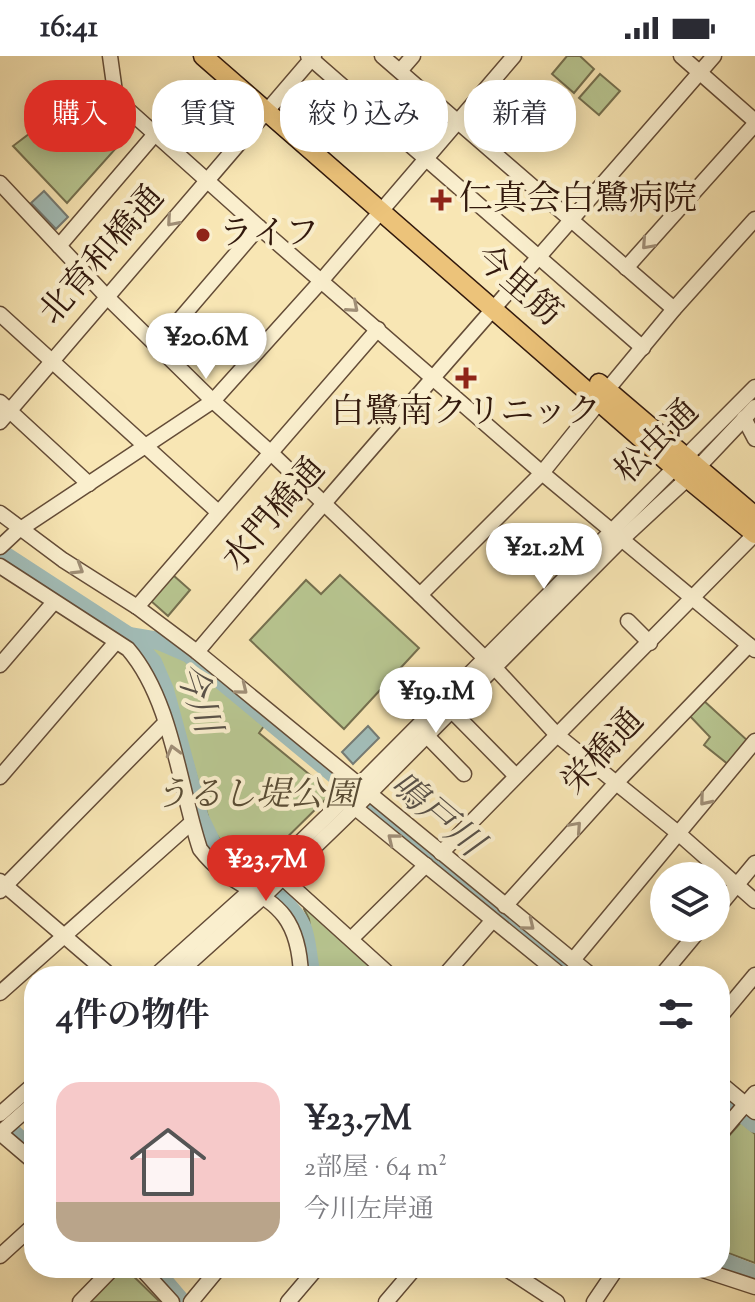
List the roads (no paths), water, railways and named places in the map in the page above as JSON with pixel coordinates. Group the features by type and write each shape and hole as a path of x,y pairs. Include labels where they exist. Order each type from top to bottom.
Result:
{"main road":[{"name":"今里筋","path":"203,56 271,107 687,468 755,534"},
{"name":"今里筋","path":"222,56 271,107"},
{"name":"今里筋","path":"687,468 755,516"}],"street":[{"path":"110,56 116,99 152,131"},
{"path":"382,56 674,309"},
{"path":"400,71 413,56"},
{"path":"0,547 19,530 213,401 322,280 514,56"},
{"path":"626,268 755,122 681,56"},
{"name":"水門橋通","path":"197,652 323,502 435,378 714,56"},
{"path":"311,57 643,348"},
{"name":"北育和橋通","path":"3,411 107,297 311,57"},
{"path":"59,246 152,138"},
{"path":"175,152 542,473 752,647"},
{"path":"0,183 107,297 420,595 557,735 678,833 755,901"},
{"path":"420,595 542,473 674,309 755,219"},
{"path":"157,346 259,227"},
{"path":"0,314 218,512"},
{"path":"137,607 378,329"},
{"name":"松虫通","path":"687,468 755,387"},
{"path":"3,411 89,484"},
{"path":"750,412 755,439"},
{"name":"松虫通","path":"185,966 616,535 750,412"},
{"path":"0,513 19,530 137,607 197,652 580,966"},
{"path":"441,853 755,534"},
{"path":"0,566 116,642 136,659 154,688 200,849 206,857 258,893 289,920 300,952 301,966"},
{"path":"0,665 54,602"},
{"path":"628,621 650,643"},
{"path":"0,777 116,642"},
{"name":"栄橋通","path":"505,906 616,783 752,647"},
{"name":"松虫通","path":"364,789 427,736 490,664"},
{"path":"452,711 516,776"},
{"path":"100,966 2,886 165,723"},
{"path":"427,736 464,774"},
{"path":"573,960 755,741"},
{"path":"350,803 550,966"},
{"path":"30,966 191,823"},
{"path":"730,893 755,863"},
{"path":"351,939 426,865"},
{"path":"278,874 380,966"},
{"name":"松虫通","path":"167,966 258,893"},
{"path":"453,966 492,921"},
{"path":"669,966 689,942"},
{"path":"0,993 24,971"},
{"path":"730,1005 755,975"},
{"path":"2,1126 24,1097"},
{"path":"2,1126 24,1110"},
{"path":"2,1126 24,1151"},
{"path":"0,1256 24,1234"},
{"path":"80,1302 103,1278"},
{"path":"150,1278 172,1302"},
{"path":"191,1302 211,1278"},
{"path":"288,1302 308,1278"},
{"path":"386,1302 406,1278"},
{"path":"518,1278 547,1300"},
{"path":"594,1302 610,1278"},
{"path":"728,1278 755,1287"}],"water":[{"path":"44,191 68,217 56,229 31,203"},
{"path":"368,726 379,738 353,764 342,752"}],"waterway":[{"name":"今川","path":"0,552 129,636 153,662 165,690 200,818 213,845 247,872"},
{"name":"鳴戸川","path":"129,636 159,641 189,654 565,966"},
{"name":"今川","path":"281,899 302,926 310,966"},
{"name":"鳴戸川","path":"730,1103 755,1124"},
{"path":"0,1121 24,1143"},
{"name":"今川","path":"730,1264 755,1274"},
{"path":"162,1278 182,1302"}],"place":[{"name":"仁真会白鷺病院","path":"441,200"},
{"name":"ライフ","path":"203,235"},
{"name":"白鷺南クリニック","path":"466,378"}],"park label":[{"name":"うるし堤公園","path":"256,796"}]}
